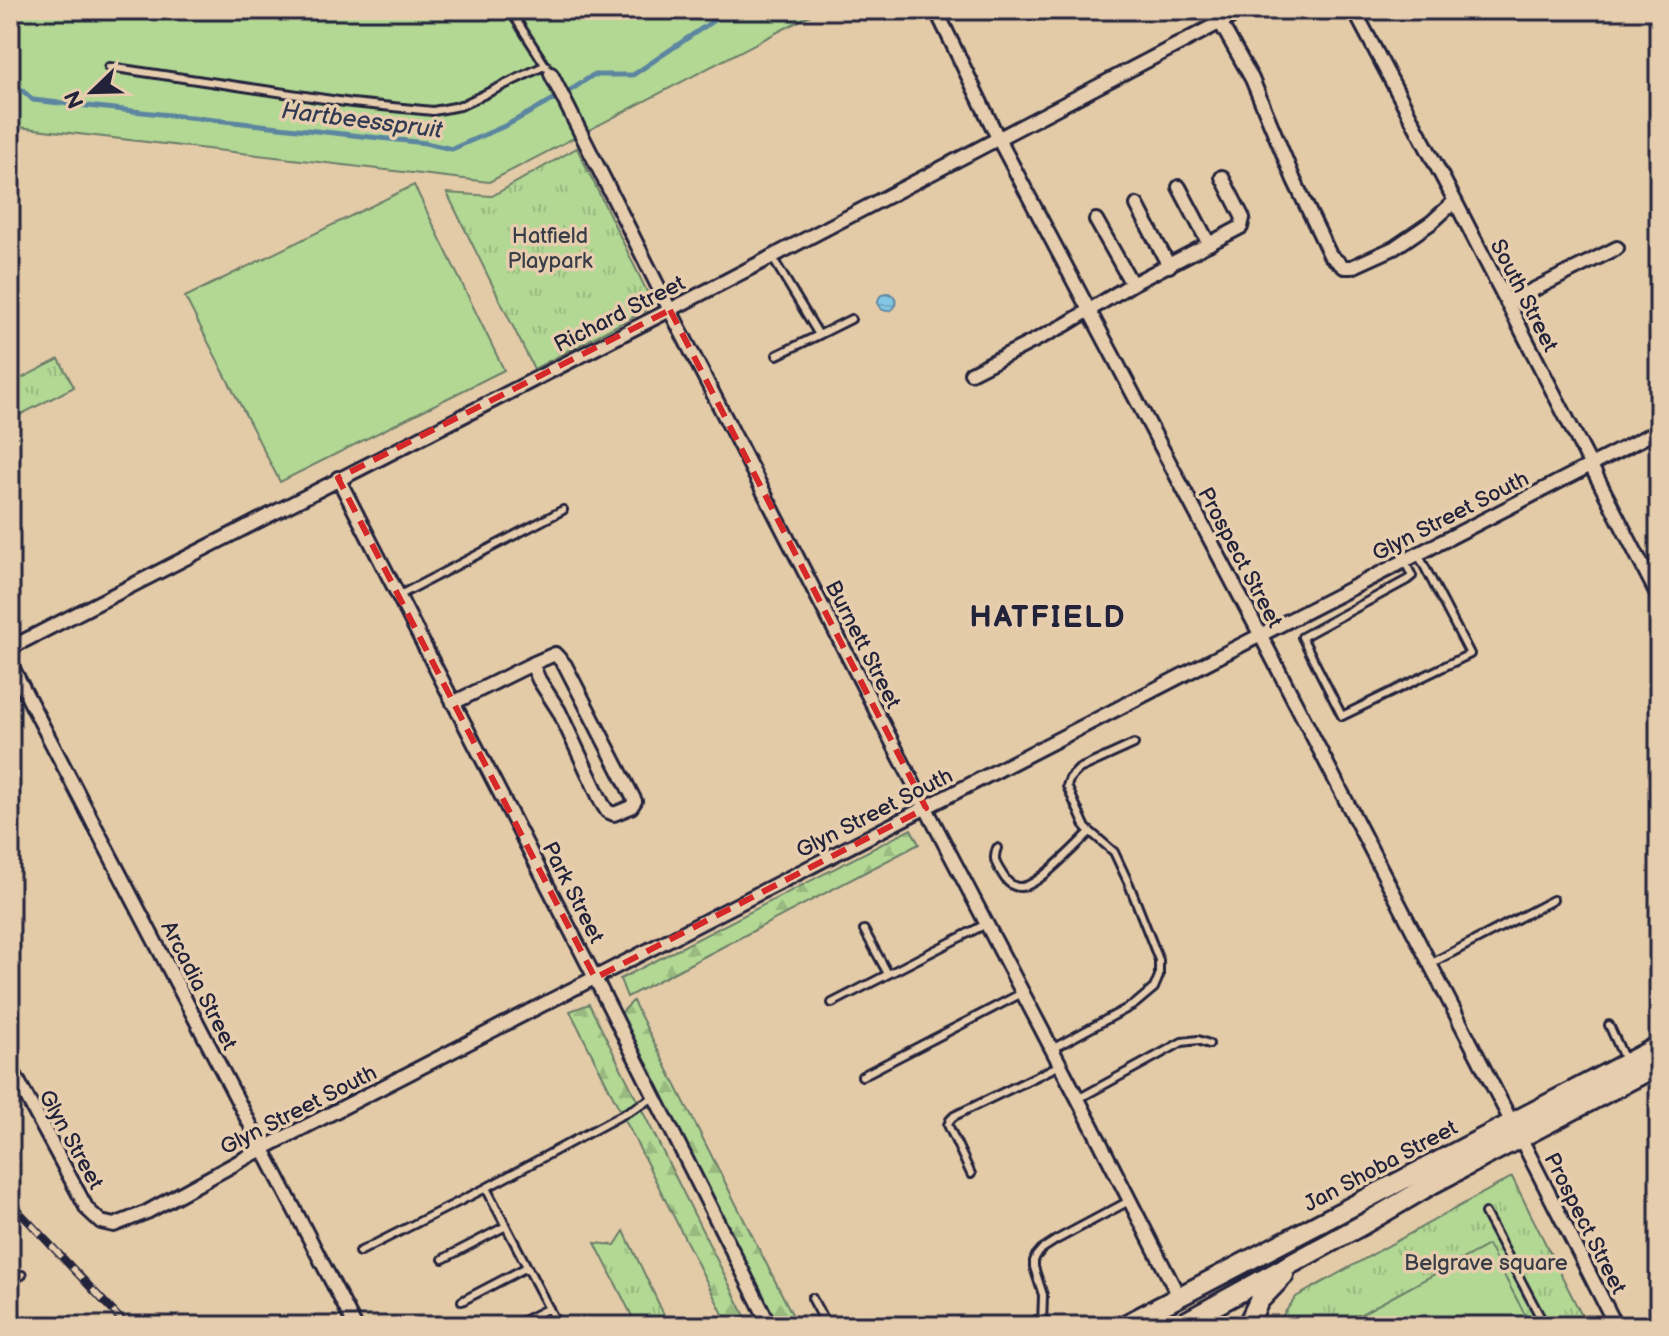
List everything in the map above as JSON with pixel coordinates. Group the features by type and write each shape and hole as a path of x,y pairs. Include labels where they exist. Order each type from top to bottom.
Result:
{"main road":[{"name":"Jan Shoba Street","path":"1178,1326 1434,1183 1516,1130 1659,1046"},
{"name":"Jan Shoba Street","path":"1123,1326 1516,1130 1659,1065"},
{"path":"1247,1326 1266,1293 1311,1253"}],"street":[{"name":"Prospect Street","path":"936,10 998,138 1260,634 1616,1326"},
{"name":"Richard Street","path":"10,648 670,310 1244,10"},
{"name":"South Street","path":"1354,10 1590,467 1654,578 1659,598"},
{"path":"1220,22 1252,79 1294,180 1330,255 1344,267 1352,267 1394,248 1432,222 1455,201"},
{"name":"Burnett Street","path":"549,70 1179,1297"},
{"path":"971,373 1089,312 1132,284 1241,227 1243,218 1222,177"},
{"path":"1179,187 1209,244"},
{"path":"1137,205 1169,266"},
{"path":"1096,220 1132,284"},
{"path":"1507,303 1617,248"},
{"name":"Glyn Street South","path":"107,1224 132,1219 262,1149 1659,430"},
{"name":"Park Street","path":"338,478 770,1326"},
{"path":"453,703 532,664 555,654 565,665 635,801 631,807 614,814 607,811 559,711 532,664"},
{"name":"Arcadia Street","path":"10,663 355,1326"},
{"name":"Glyn Street","path":"10,1066 79,1196 94,1217 107,1224"}],"lane":[{"name":"Burnett Street","path":"510,10 549,70"},
{"path":"109,67 352,103 433,111 460,106 549,70"},
{"path":"772,257 819,335"},
{"path":"777,355 851,319"},
{"path":"398,596 563,510"},
{"path":"1405,561 1412,576 1407,580 1302,637 1342,716 1470,654 1418,554"},
{"path":"1052,1049 1135,1004 1154,988 1159,976 1159,960 1114,852 1086,828 1067,786 1079,769 1134,744"},
{"path":"997,848 995,862 1007,882 1025,887 1047,873 1090,832"},
{"path":"1430,964 1553,900"},
{"path":"832,1003 986,924"},
{"path":"864,930 888,974"},
{"path":"862,1076 1022,993"},
{"path":"1609,1025 1627,1063"},
{"path":"1078,1099 1182,1042 1198,1040 1209,1044"},
{"path":"971,1174 948,1125 950,1120 1060,1065"},
{"path":"359,1252 655,1097"},
{"path":"486,1188 558,1326"},
{"path":"1042,1326 1043,1295 1034,1267 1036,1256 1056,1240 1130,1201"},
{"path":"1485,1213 1545,1326"},
{"path":"443,1259 506,1226"},
{"path":"462,1301 527,1267"},
{"path":"10,1281 22,1275"},
{"path":"812,1298 827,1326"},
{"path":"513,1326 549,1308"},
{"path":"1025,1326 1042,1317"}],"highlighted area":[{"path":"670,310 926,808 595,978 338,478"}],"green space":[{"path":"10,10 820,10 489,182 10,126"},
{"name":"Hatfield Playpark","path":"577,148 654,306 534,369 447,193 492,196"},
{"path":"414,185 504,370 280,482 185,297"},
{"path":"59,359 74,387 18,416 10,399 10,384"},
{"path":"911,829 919,844 627,997 620,979"},
{"path":"633,1001 798,1326 777,1326 620,1014"},
{"path":"589,1004 750,1326 729,1326 570,1011"},
{"name":"Belgrave square","path":"1512,1177 1587,1326 1275,1326 1296,1297"},
{"path":"624,1231 667,1321 656,1326 637,1326 595,1243 615,1245"},
{"path":"1488,1245 1531,1326 1339,1326"}],"water":[{"path":"883,293 891,293 896,302 894,309 883,311 878,306 878,298"}],"waterway":[{"name":"Hartbeesspruit","path":"10,79 33,100 425,143 452,149 507,125 593,75 633,75 729,10"}],"railway":[{"path":"10,1202 127,1326"}],"district":[{"name":"HATFIELD","path":"1048,617"}]}
